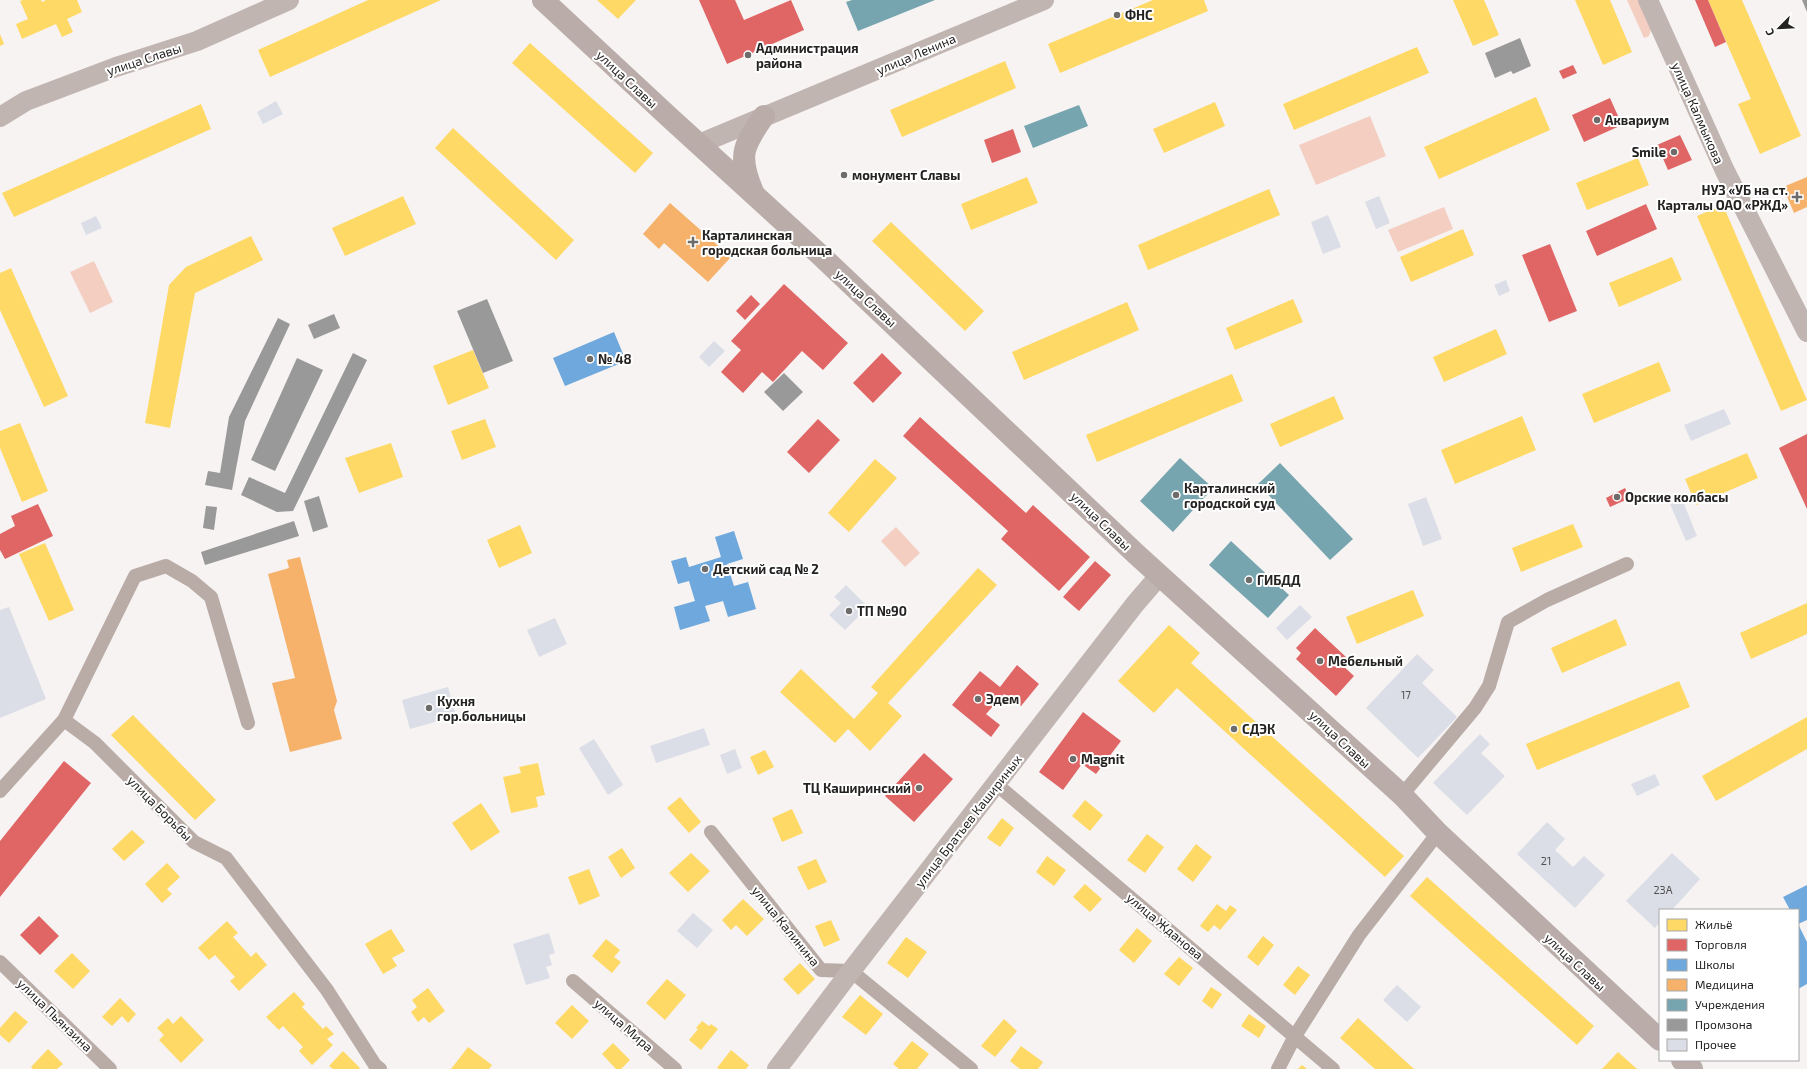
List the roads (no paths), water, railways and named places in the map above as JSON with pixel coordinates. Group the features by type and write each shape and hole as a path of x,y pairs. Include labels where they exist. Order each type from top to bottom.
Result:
{"main road":[{"name":"улица Славы","path":"0,117 26,101 116,68 197,41 289,0"},
{"name":"улица Славы","path":"543,0 945,373 1136,554 1402,795 1438,833 1659,1039"},
{"name":"улица Ленина","path":"699,144 1044,0"},
{"name":"улица Калмыкова","path":"1648,0 1725,171 1782,280 1807,332"},
{"path":"754,195 745,173 743,158 748,139 764,116"},
{"name":"улица Братьев Кашириных","path":"777,1069 1135,604 1160,575"},
{"path":"1683,1061 1692,1069"}],"street":[{"path":"1402,795 1475,708 1489,686 1508,622 1547,600 1627,564"},
{"path":"0,791 64,720 135,576 166,566 192,581 211,597 248,724"},
{"name":"улица Борьбы","path":"64,720 95,743 194,842 226,858 327,990 375,1065 380,1069"},
{"name":"улица Жданова","path":"996,784 1333,1069"},
{"name":"улица Калинина","path":"711,832 821,970 851,971"},
{"path":"1278,1069 1295,1036 1359,935 1438,833"},
{"name":"улица Пьянзина","path":"0,962 110,1069"},
{"path":"851,971 971,1069"},
{"name":"улица Мира","path":"573,981 675,1069"}],"place":[{"name":"ФНС","path":"1117,15"},
{"name":"Администрация района","path":"748,55"},
{"name":"Аквариум","path":"1597,120"},
{"name":"Smile","path":"1674,152"},
{"name":"монумент Славы","path":"844,175"},
{"name":"НУЗ «УБ на ст. Карталы ОАО «РЖД»","path":"1797,197"},
{"name":"Карталинская городская больница","path":"693,242"},
{"name":"№ 48","path":"590,359"},
{"name":"Карталинский городской суд","path":"1176,495"},
{"name":"Орские колбасы","path":"1617,497"},
{"name":"Детский сад № 2","path":"705,569"},
{"name":"ГИБДД","path":"1249,580"},
{"name":"ТП №90","path":"849,611"},
{"name":"Мебельный","path":"1320,661"},
{"name":"Эдем","path":"978,699"},
{"name":"Кухня гор.больницы","path":"429,708"},
{"name":"СДЭК","path":"1234,729"},
{"name":"Magnit","path":"1073,759"},
{"name":"ТЦ Каширинский","path":"919,788"}]}
